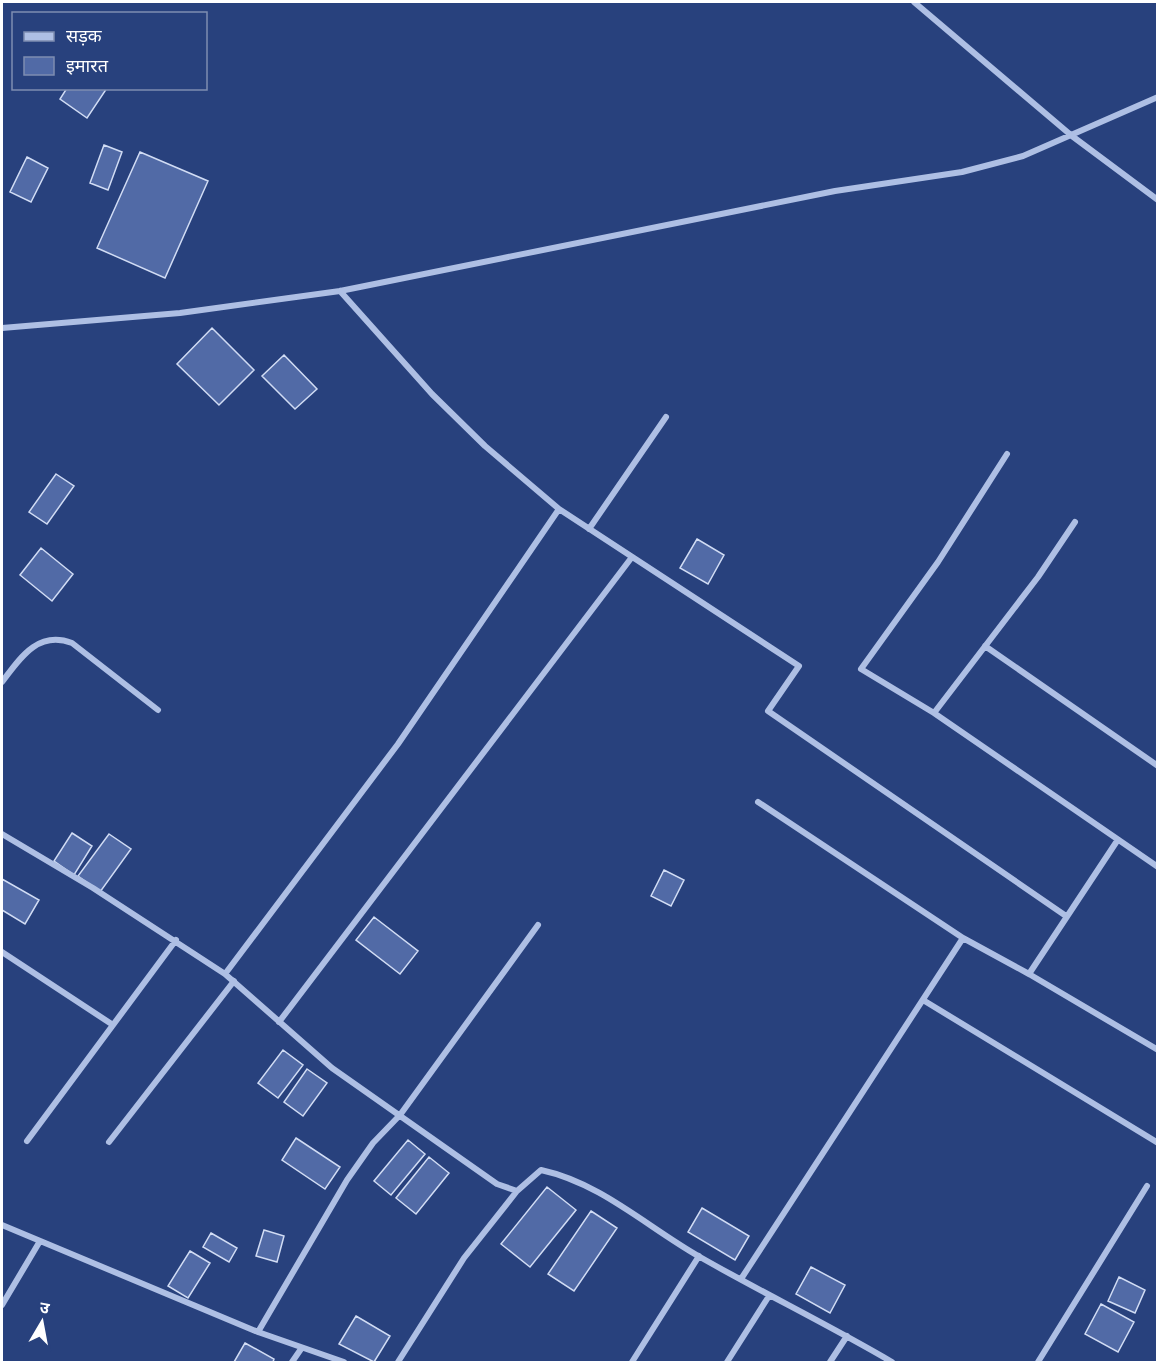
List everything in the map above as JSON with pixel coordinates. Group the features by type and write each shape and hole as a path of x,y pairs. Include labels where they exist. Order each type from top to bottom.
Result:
{"street":[{"path":"914,2 1072,136 1158,200"},
{"path":"2,328 180,313 340,291 824,193 962,172 1023,156 1158,96"},
{"path":"340,291 439,401 485,446 559,509 799,666 768,711 1066,916"},
{"path":"590,530 666,417"},
{"path":"1007,454 938,562 861,669 934,713 1117,841 1158,867"},
{"path":"225,974 392,753 559,509"},
{"path":"934,713 1038,577 1075,522"},
{"path":"279,1022 632,557"},
{"path":"2,682 32,645 46,640 62,639 72,643 158,710"},
{"path":"985,646 1158,766"},
{"path":"758,802 963,938 1158,1050"},
{"path":"2,834 176,940 234,981 332,1068 497,1184 517,1191"},
{"path":"1029,974 1117,841"},
{"path":"258,1332 347,1180 373,1143 400,1115 538,925"},
{"path":"741,1279 963,938"},
{"path":"27,1141 176,940"},
{"path":"2,952 113,1025"},
{"path":"109,1142 234,981"},
{"path":"923,1000 1158,1143"},
{"path":"398,1362 464,1258 517,1191 541,1170 564,1175 587,1185 699,1256 892,1362"},
{"path":"1038,1362 1147,1186"},
{"path":"2,1225 258,1332 301,1349 344,1362"},
{"path":"2,1305 40,1241"},
{"path":"632,1362 699,1256"},
{"path":"727,1362 770,1296"},
{"path":"830,1362 847,1336"},
{"path":"292,1362 301,1349"}],"building":[{"path":"66,90 106,90 87,118 60,99"},
{"path":"104,145 122,152 108,190 90,183"},
{"path":"140,152 208,181 165,278 97,248"},
{"path":"27,157 48,168 31,202 10,192"},
{"path":"212,328 254,370 219,405 177,364"},
{"path":"284,355 317,389 295,409 262,376"},
{"path":"56,474 74,486 47,524 29,512"},
{"path":"697,539 724,555 708,584 680,568"},
{"path":"41,548 73,574 52,601 20,575"},
{"path":"72,833 92,846 74,875 54,861"},
{"path":"109,834 131,849 100,892 78,876"},
{"path":"664,870 684,880 671,906 651,896"},
{"path":"2,879 39,900 25,924 2,910"},
{"path":"374,917 418,951 400,974 356,940"},
{"path":"283,1050 303,1065 278,1098 258,1083"},
{"path":"307,1069 327,1083 303,1116 284,1102"},
{"path":"296,1138 340,1167 325,1189 282,1160"},
{"path":"408,1140 425,1154 391,1195 374,1181"},
{"path":"429,1157 449,1173 416,1214 396,1198"},
{"path":"547,1187 576,1210 530,1267 501,1244"},
{"path":"702,1208 749,1236 735,1260 688,1232"},
{"path":"591,1211 617,1228 574,1291 548,1274"},
{"path":"264,1230 284,1236 277,1262 256,1256"},
{"path":"211,1233 237,1248 229,1262 203,1247"},
{"path":"190,1251 210,1263 188,1298 168,1286"},
{"path":"811,1267 845,1285 830,1313 796,1294"},
{"path":"1119,1277 1145,1290 1135,1313 1108,1301"},
{"path":"1101,1304 1134,1322 1118,1352 1085,1334"},
{"path":"356,1316 390,1336 374,1362 339,1344"},
{"path":"245,1343 274,1359 273,1362 234,1362"}]}
